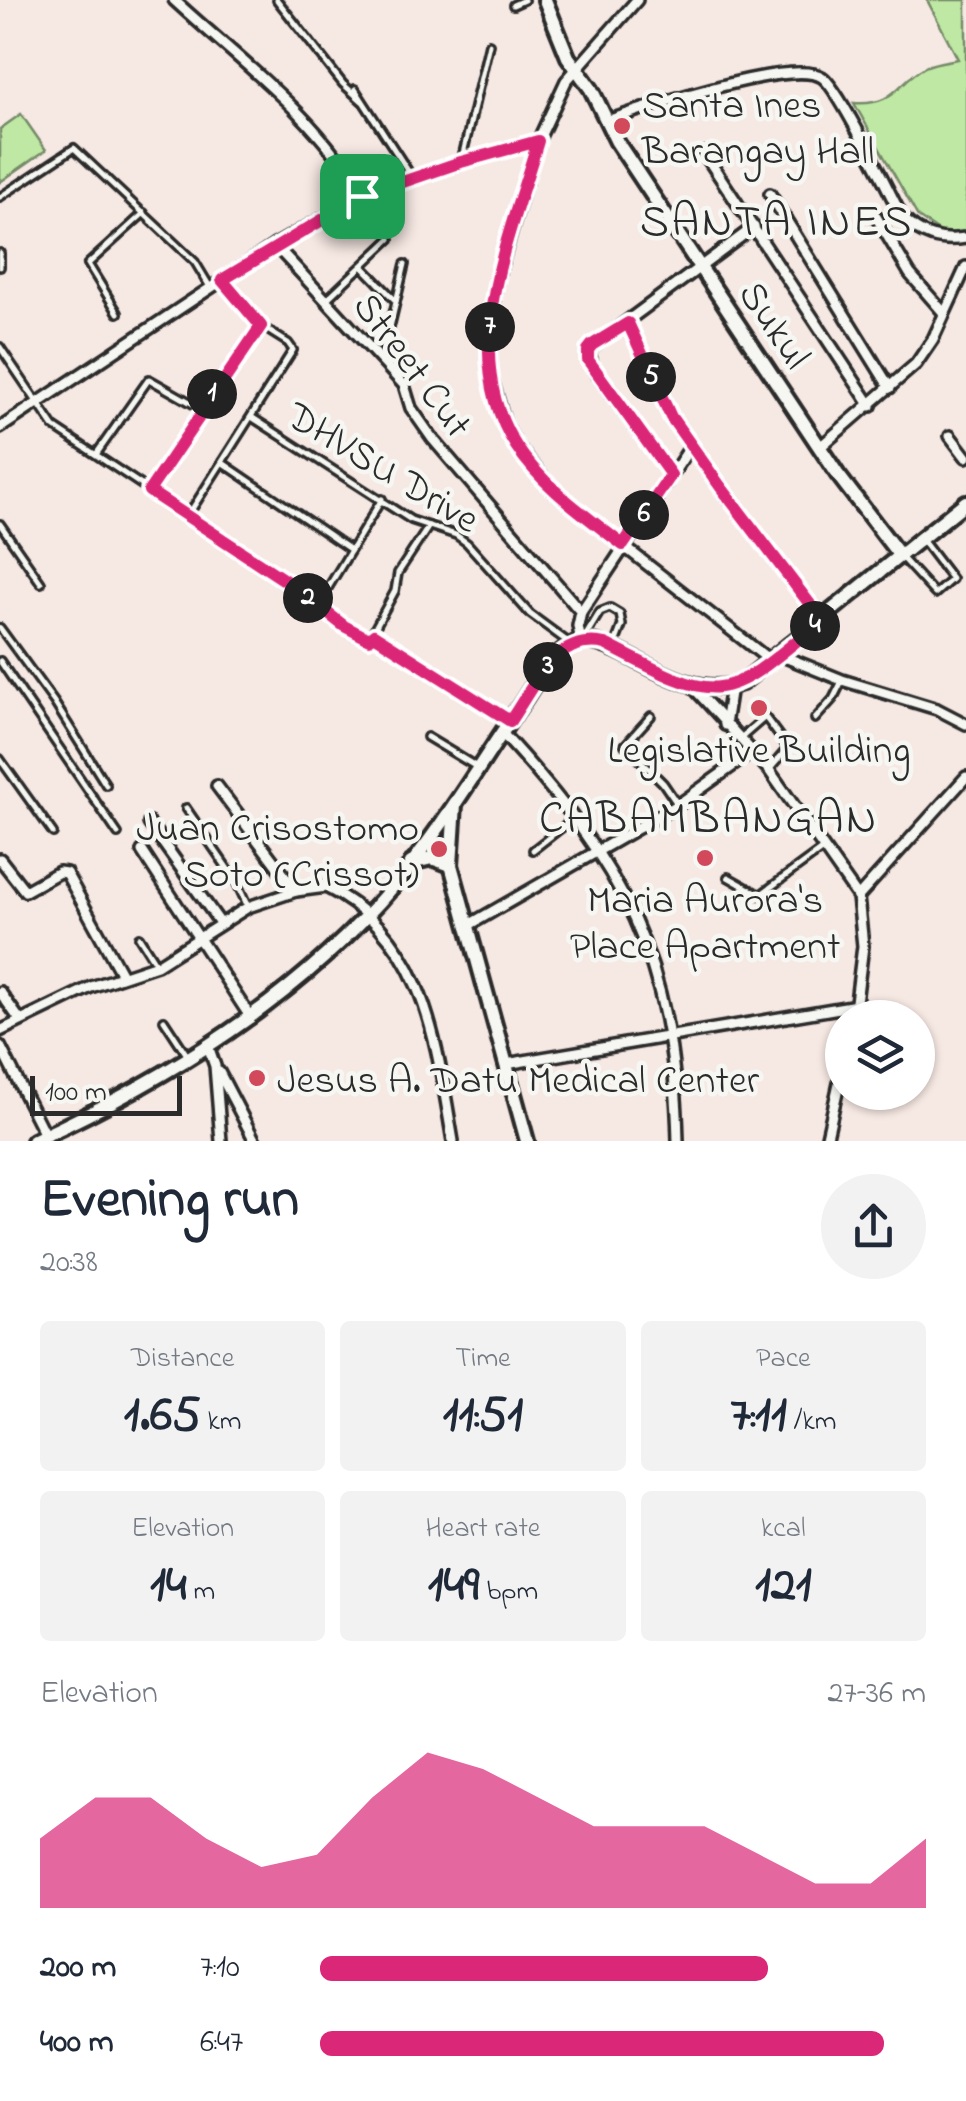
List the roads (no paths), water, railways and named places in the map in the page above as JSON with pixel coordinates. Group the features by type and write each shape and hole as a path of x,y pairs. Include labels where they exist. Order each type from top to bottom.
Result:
{"main road":[{"name":"Sukul","path":"544,0 568,57 698,266 862,510 900,556"},
{"path":"46,1138 208,1046 310,972 368,914 411,863 555,659 578,643 613,648 691,686 731,686 750,678 776,658 966,502"},
{"path":"455,802 451,865 527,1141"},
{"path":"411,863 432,858 451,865"}],"street":[{"path":"174,0 319,134 345,166 362,196"},
{"path":"637,0 560,91 538,141 496,284 490,330 490,373 505,424 517,446 558,494 776,658 937,709 966,724"},
{"path":"607,121 711,88 790,71 811,73 830,84 910,226 929,237 966,238"},
{"path":"0,428 275,245 362,196 412,177 538,141"},
{"path":"704,152 871,406"},
{"path":"770,194 890,388"},
{"path":"874,214 910,274 944,313"},
{"path":"671,475 588,360 588,350 754,227"},
{"name":"Street Cut","path":"275,245 404,385 411,408 432,438 582,612"},
{"path":"820,448 871,406 926,352 966,267"},
{"path":"628,323 662,399 691,446 822,620"},
{"path":"950,436 966,457"},
{"path":"578,643 582,612 691,446"},
{"path":"691,686 769,770 858,896 863,946 858,1000"},
{"path":"725,724 731,686"},
{"path":"506,727 599,852 640,926 664,1003 678,1141"},
{"path":"470,925 678,805 752,752"},
{"path":"858,896 966,776"},
{"path":"218,786 296,891"},
{"path":"149,824 220,923"},
{"path":"142,852 251,1018"},
{"path":"0,859 26,891 60,872 66,873 122,975"},
{"path":"0,1032 122,975 157,965 248,907 296,891 326,887 368,914 388,934 419,989 434,1037 454,1141"},
{"path":"0,992 20,1020"},
{"path":"506,1064 825,1011"},
{"path":"0,1046 46,1138"},
{"path":"208,1046 255,1141"},
{"path":"215,1066 222,1141"},
{"path":"826,1141 833,1110"}],"lane":[{"path":"277,0 343,84 362,101"},
{"path":"512,5 524,0"},
{"path":"461,162 489,44"},
{"path":"354,89 412,177"},
{"path":"0,197 74,148 195,262 210,287"},
{"path":"118,313 88,264 144,213"},
{"path":"327,299 390,239"},
{"path":"0,253 0,266"},
{"path":"382,361 405,264"},
{"path":"362,266 396,301"},
{"path":"187,518 293,350 261,326 222,280"},
{"path":"149,491 261,326"},
{"path":"0,347 54,426 369,639 395,591 398,573 429,526"},
{"path":"96,454 150,379 202,409"},
{"name":"DHVSU Drive","path":"253,418 411,520 468,542 530,614 578,643"},
{"path":"222,462 351,550"},
{"path":"317,606 382,499"},
{"path":"0,524 40,583"},
{"path":"900,556 935,594 950,582 952,578 921,538"},
{"path":"578,643 600,612 614,609 622,621 613,648"},
{"path":"0,628 54,702 106,785"},
{"path":"374,635 506,727"},
{"path":"0,661 118,834"},
{"path":"815,720 833,699 842,680"},
{"path":"651,716 624,745 663,783 678,805"},
{"path":"740,739 764,718 788,748 769,770"},
{"path":"427,736 478,768"},
{"path":"0,759 52,832"},
{"path":"186,808 236,881 248,907"},
{"path":"533,850 574,818"},
{"path":"728,876 760,895 824,848"},
{"path":"139,937 157,965"},
{"path":"164,1020 188,1058"}],"place":[{"name":"Santa Ines Barangay Hall","path":"622,126"},
{"name":"Legislative Building","path":"759,708"},
{"name":"Juan Crisostomo Soto (Crissot)","path":"439,849"},
{"name":"Maria Aurora's Place Apartment","path":"705,858"},
{"name":"Jesus A. Datu Medical Center","path":"257,1078"}],"district":[{"name":"SANTA INES","path":"777,219"},
{"name":"CABAMBANGAN","path":"709,816"}]}
